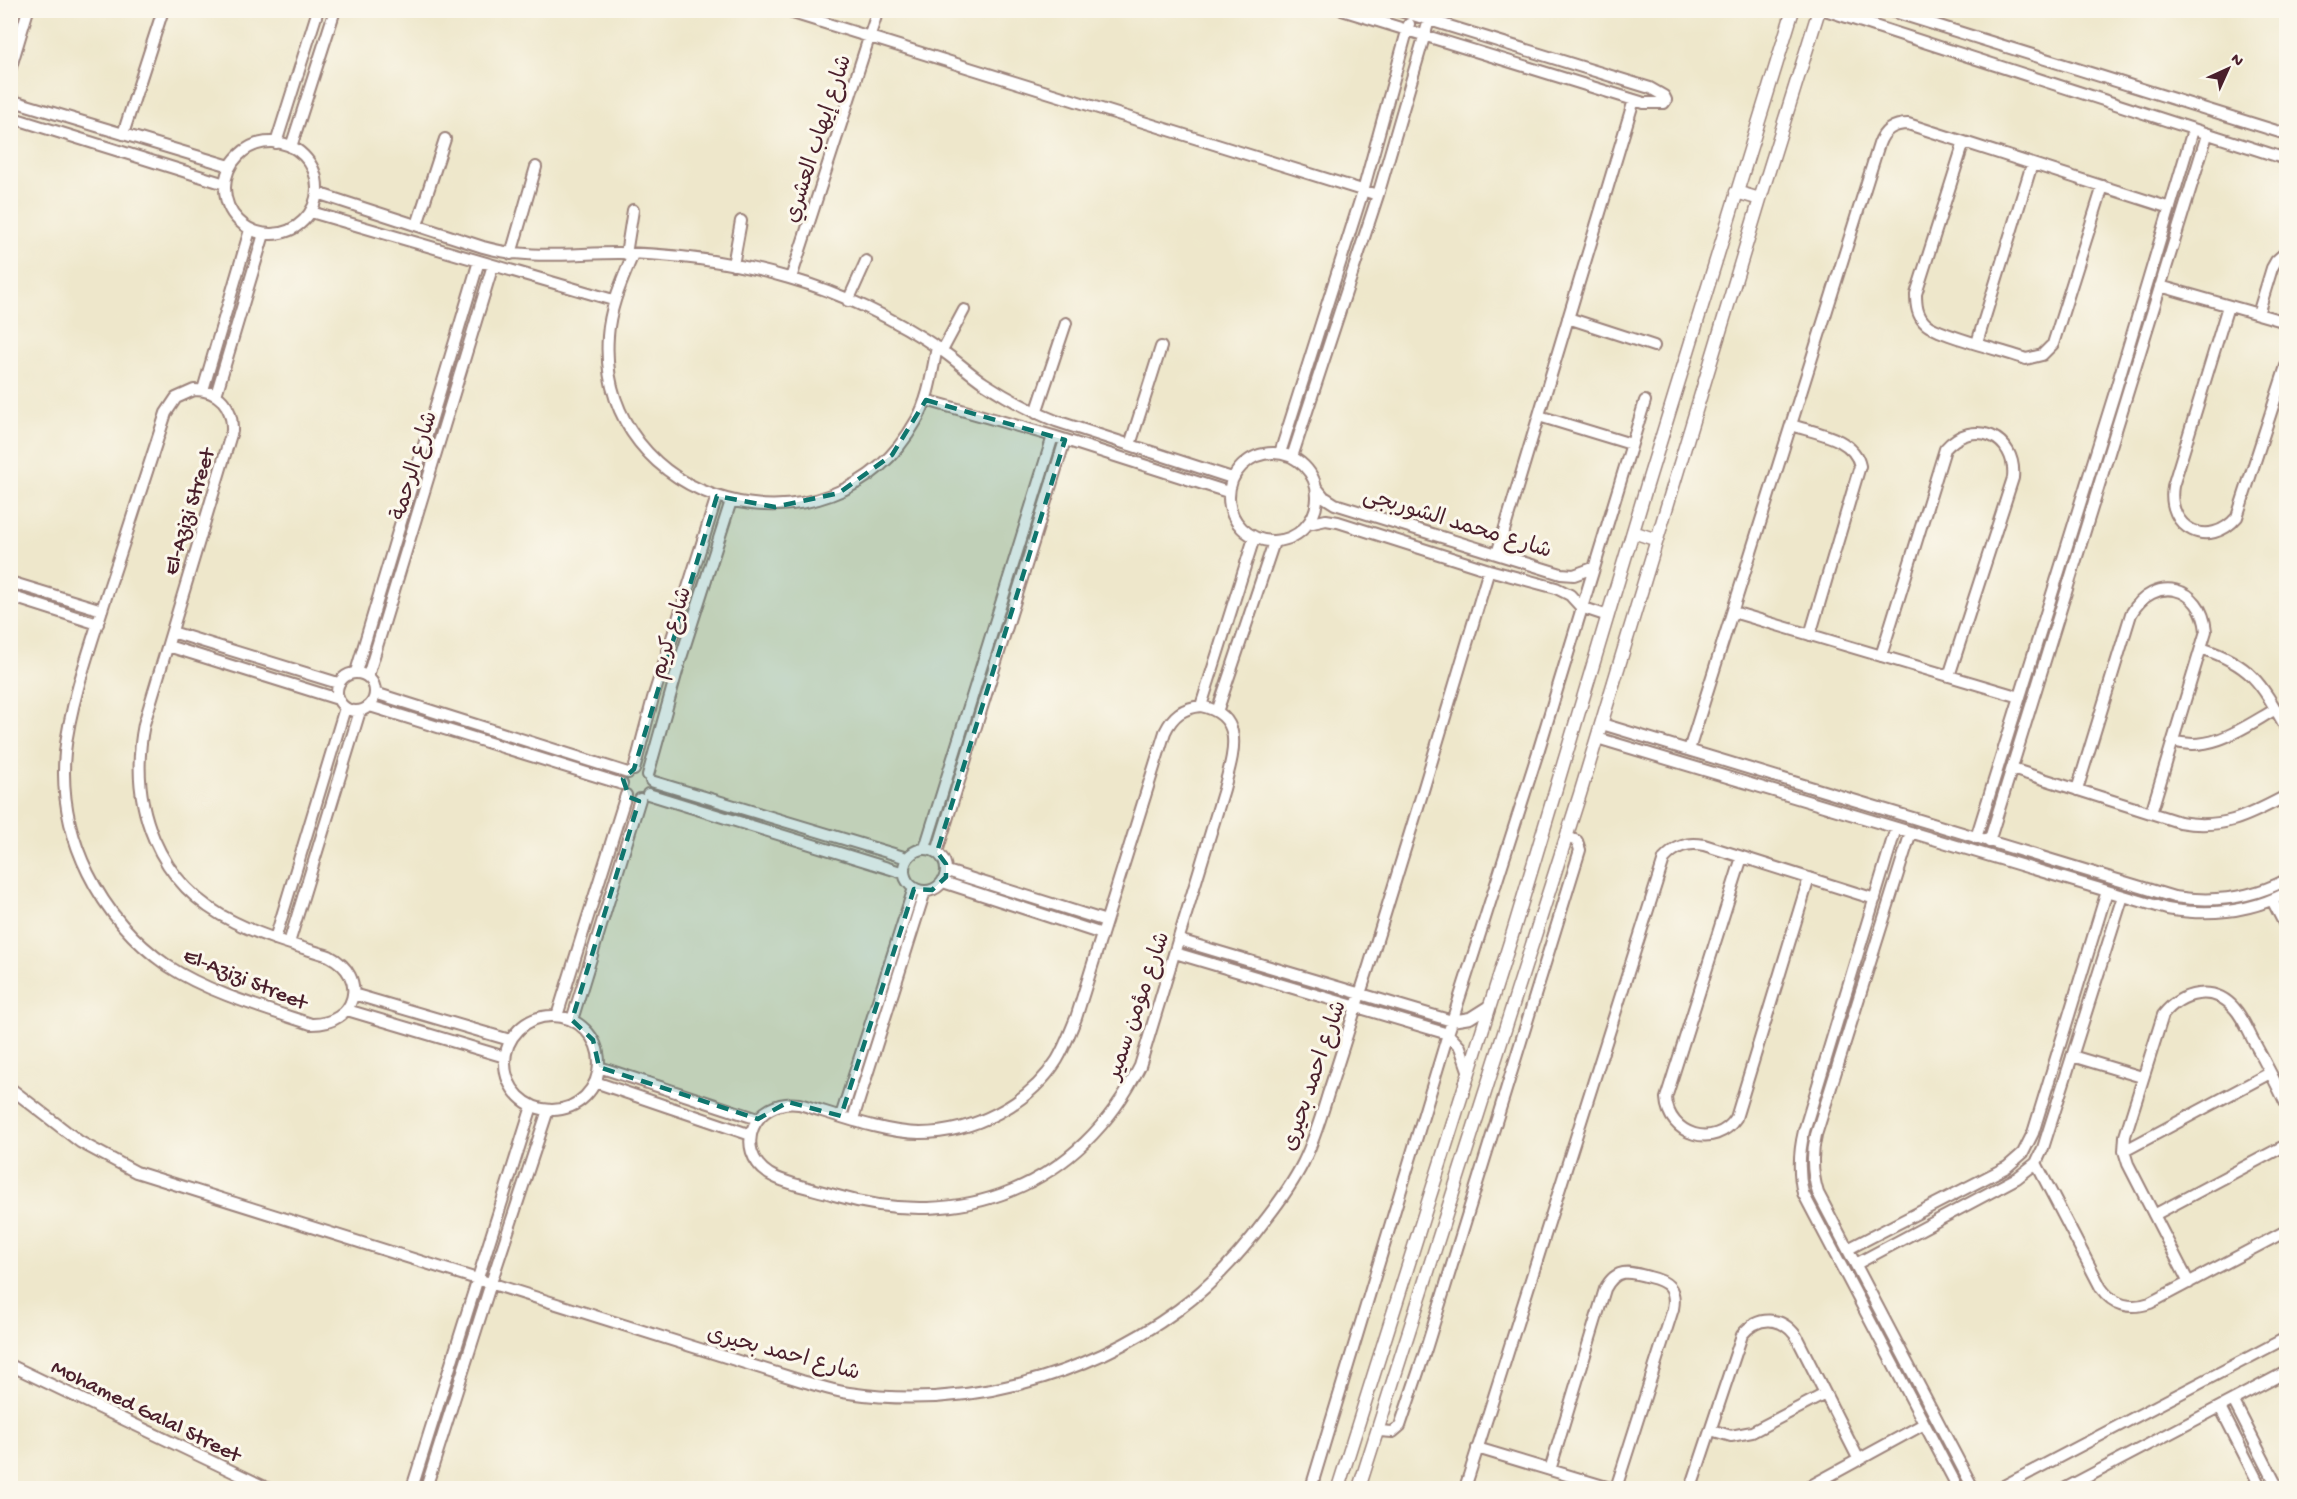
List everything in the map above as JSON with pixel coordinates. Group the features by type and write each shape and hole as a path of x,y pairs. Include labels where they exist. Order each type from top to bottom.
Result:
{"street":[{"path":"10,70 28,10"},
{"path":"123,134 163,10"},
{"path":"276,143 318,10"},
{"path":"291,147 335,10"},
{"path":"783,10 1378,195"},
{"name":"شارع إيهاب العشري","path":"791,278 878,10"},
{"path":"1342,10 1634,100 1651,104 1664,103 1666,100 1664,96 1650,88 1397,10"},
{"path":"1338,1488 1510,942 1793,10"},
{"path":"1359,1488 1598,738 1819,10"},
{"path":"1825,10 2286,159"},
{"path":"1888,10 2286,134"},
{"path":"1280,453 1364,191 1412,15"},
{"path":"1293,457 1378,195 1429,20"},
{"path":"10,100 230,166"},
{"path":"1497,554 1634,100"},
{"path":"10,117 225,184"},
{"path":"1689,750 1881,138 1885,133 1895,126 1908,124 2170,208"},
{"path":"1976,838 2114,395 2193,130"},
{"path":"1989,842 2207,135"},
{"path":"417,225 445,139"},
{"path":"1964,142 1916,294 1916,302 1921,318 1933,329 2026,359 2042,356 2048,351 2056,337 2103,186"},
{"path":"265,143 291,147 300,153 314,171 316,194 311,212 296,227 275,234 250,230 239,222 230,210 225,197 225,184 230,166 245,150 265,143"},
{"path":"1977,343 2032,164"},
{"path":"511,254 536,167"},
{"path":"1736,192 1760,199"},
{"path":"316,194 511,254 538,256 630,254 686,257 791,278 892,322 940,349 984,383 1036,413 1232,478"},
{"path":"633,210 630,254 609,318 608,356 615,393 630,428 654,458 668,470 700,490 731,501 775,507 818,501 839,493 876,470 892,455 911,429 926,399 940,349 964,310"},
{"path":"311,212 614,300"},
{"path":"733,265 741,221"},
{"path":"250,230 203,390 216,395 264,234"},
{"path":"2258,314 2272,268 2286,252"},
{"name":"شارع الرحمة","path":"356,672 479,261"},
{"path":"848,301 866,261"},
{"name":"شارع الرحمة","path":"368,676 494,265"},
{"path":"2160,286 2286,322"},
{"path":"2228,306 2172,486 2172,507 2183,524 2192,530 2212,533 2231,525 2237,517 2286,366"},
{"path":"1568,318 1654,346"},
{"path":"1036,413 1066,323"},
{"path":"1130,445 1161,347"},
{"name":"El-Azizi Street","path":"203,390 184,392 176,398 166,413 102,610 69,726 65,754 64,782 73,836 82,862 95,888 122,925 148,951 171,968 247,1002 311,1024 331,1022 347,1010"},
{"name":"El-Azizi Street","path":"216,395 230,410 232,431 144,724 140,745 139,786 148,826 167,863 209,909 232,922 340,961 353,982 353,994"},
{"path":"2114,395 2126,399"},
{"path":"926,399 1053,436 1228,492"},
{"path":"1311,1488 1448,1034 1539,749 1645,401"},
{"path":"1539,416 1631,444"},
{"path":"1791,425 1849,446 1859,458 1860,466 1810,635"},
{"path":"1881,656 1945,449 1961,436 1981,433 1991,436 2007,449 2014,468 2013,478 1949,676"},
{"path":"926,848 1053,436"},
{"path":"937,852 1065,440"},
{"path":"1269,452 1293,457 1308,469 1316,487 1316,506 1308,524 1293,537 1274,542 1254,538 1246,533 1230,511 1228,492 1232,478 1247,460 1269,452"},
{"name":"شارع محمد الشوربجى","path":"1316,487 1324,497 1335,504 1568,575 1581,574 1593,568"},
{"name":"شارع كريم","path":"631,771 717,496"},
{"name":"شارع كريم","path":"649,778 679,664 731,501"},
{"name":"شارع محمد الشوربجى","path":"1308,524 1326,520 1338,522 1563,591 1581,607 1608,616"},
{"path":"1633,532 1657,540"},
{"path":"1201,706 1254,538"},
{"path":"595,1082 751,1135 758,1119 766,1110 776,1104 788,1102 918,1133 969,1125 994,1115 1029,1092 1057,1060 1076,1018 1165,732 1170,721 1179,712 1190,707 1201,706 1217,711 1274,542"},
{"path":"693,570 707,575"},
{"name":"شارع احمد بحيرى","path":"10,1088 80,1143 136,1172 802,1381 848,1393 898,1396 970,1395 996,1390 1090,1360 1130,1340 1178,1310 1215,1279 1248,1244 1302,1165 1322,1115 1490,570"},
{"path":"2059,573 2071,576"},
{"path":"10,582 102,610"},
{"path":"2077,789 2131,614 2137,603 2146,595 2157,590 2169,589 2181,592 2192,598 2200,607 2205,619 2206,631 2151,813"},
{"path":"10,597 98,624"},
{"path":"1733,612 2020,697"},
{"path":"172,632 338,683"},
{"path":"168,646 338,699 345,708"},
{"path":"2201,648 2224,655 2245,668 2262,686 2286,728"},
{"path":"289,943 365,708 375,693 375,687 368,676 356,672 345,675 338,683 338,699"},
{"path":"375,693 631,771 642,771 649,778 908,858"},
{"path":"345,708 365,708 622,784"},
{"path":"275,939 345,708"},
{"path":"2173,741 2193,745 2213,742 2276,709"},
{"name":"شارع مؤمن سمير","path":"751,1135 755,1157 770,1174 872,1204 914,1209 954,1207 1003,1193 1039,1177 1064,1161 1088,1141 1126,1094 1140,1066 1179,940 1234,747 1231,727 1217,711"},
{"path":"1602,724 2157,893 2192,900 2227,900 2286,880"},
{"path":"1598,738 2167,909 2203,913 2238,910 2272,900 2286,893"},
{"path":"2012,769 2193,824 2222,824 2250,815 2286,796"},
{"path":"622,784 631,771"},
{"path":"572,1020 649,778"},
{"path":"557,1016 626,795 622,784"},
{"path":"626,795 633,799 644,796 904,873"},
{"path":"1896,828 1804,1131 1800,1153 1800,1173 1803,1193 1958,1488"},
{"path":"1911,832 1814,1144 1812,1164 1818,1193 1973,1488"},
{"path":"1379,1431 1393,1432 1400,1426 1426,1349 1580,850 1577,841 1567,837"},
{"path":"1464,1488 1664,859 1681,845 1692,843 1875,899"},
{"path":"926,848 937,852 943,857 947,871 943,882 938,887 920,889 908,881 904,873 908,858 918,849 926,848"},
{"path":"1742,857 1665,1098 1670,1116 1683,1129 1708,1136 1717,1134 1731,1125 1736,1118 1809,879"},
{"path":"947,871 1106,921"},
{"path":"943,882 1102,934"},
{"path":"841,1116 920,889"},
{"path":"853,1119 920,889"},
{"path":"1848,1249 2007,1167 2023,1153 2033,1133 2107,891"},
{"path":"1856,1264 2017,1178 2036,1163 2043,1148 2123,896"},
{"path":"2272,900 2286,927"},
{"path":"1179,940 1452,1021 1470,1018 1489,1006"},
{"path":"1510,942 1532,949"},
{"path":"1175,953 1448,1034 1460,1047 1469,1073"},
{"path":"2189,1283 2128,1164 2124,1151 2125,1136 2142,1077 2163,1014 2170,1005 2191,994 2203,993 2226,1000 2235,1008 2286,1104"},
{"path":"505,1057 347,1010 353,994 510,1040"},
{"path":"543,1016 557,1016 572,1020 584,1028 593,1040 598,1053 599,1067 595,1082 588,1094 563,1109 548,1110 532,1106 513,1091 505,1069 505,1057 510,1040 530,1020 543,1016"},
{"path":"2072,1056 2142,1077"},
{"path":"599,1067 758,1119"},
{"path":"2124,1151 2270,1073"},
{"path":"412,1488 532,1106"},
{"path":"426,1488 548,1110"},
{"path":"2154,1215 2286,1145"},
{"path":"2036,1163 2106,1296 2122,1305 2141,1306 2286,1231"},
{"path":"1550,1470 1609,1282 1622,1273 1630,1272 1662,1280 1673,1293 1674,1309 1616,1488"},
{"path":"1390,1319 1412,1325"},
{"path":"1691,1488 1743,1335 1756,1322 1774,1320 1791,1328 1859,1460"},
{"path":"2000,1488 2286,1338"},
{"name":"Mohamed Galal Street","path":"10,1365 267,1488"},
{"path":"2066,1488 2286,1372"},
{"path":"1711,1430 1731,1436 1752,1432 1825,1394"},
{"path":"2233,1400 2278,1488"},
{"path":"2220,1407 2261,1488"},
{"path":"1808,1488 1924,1424"},
{"path":"1477,1448 1610,1488"}],"highlighted area":[{"path":"926,400 1065,440 937,852 946,864 946,877 932,890 914,889 841,1116 788,1102 758,1119 599,1067 593,1040 572,1020 639,801 629,797 623,779 634,769 717,496 775,507 839,493 892,455"}]}
